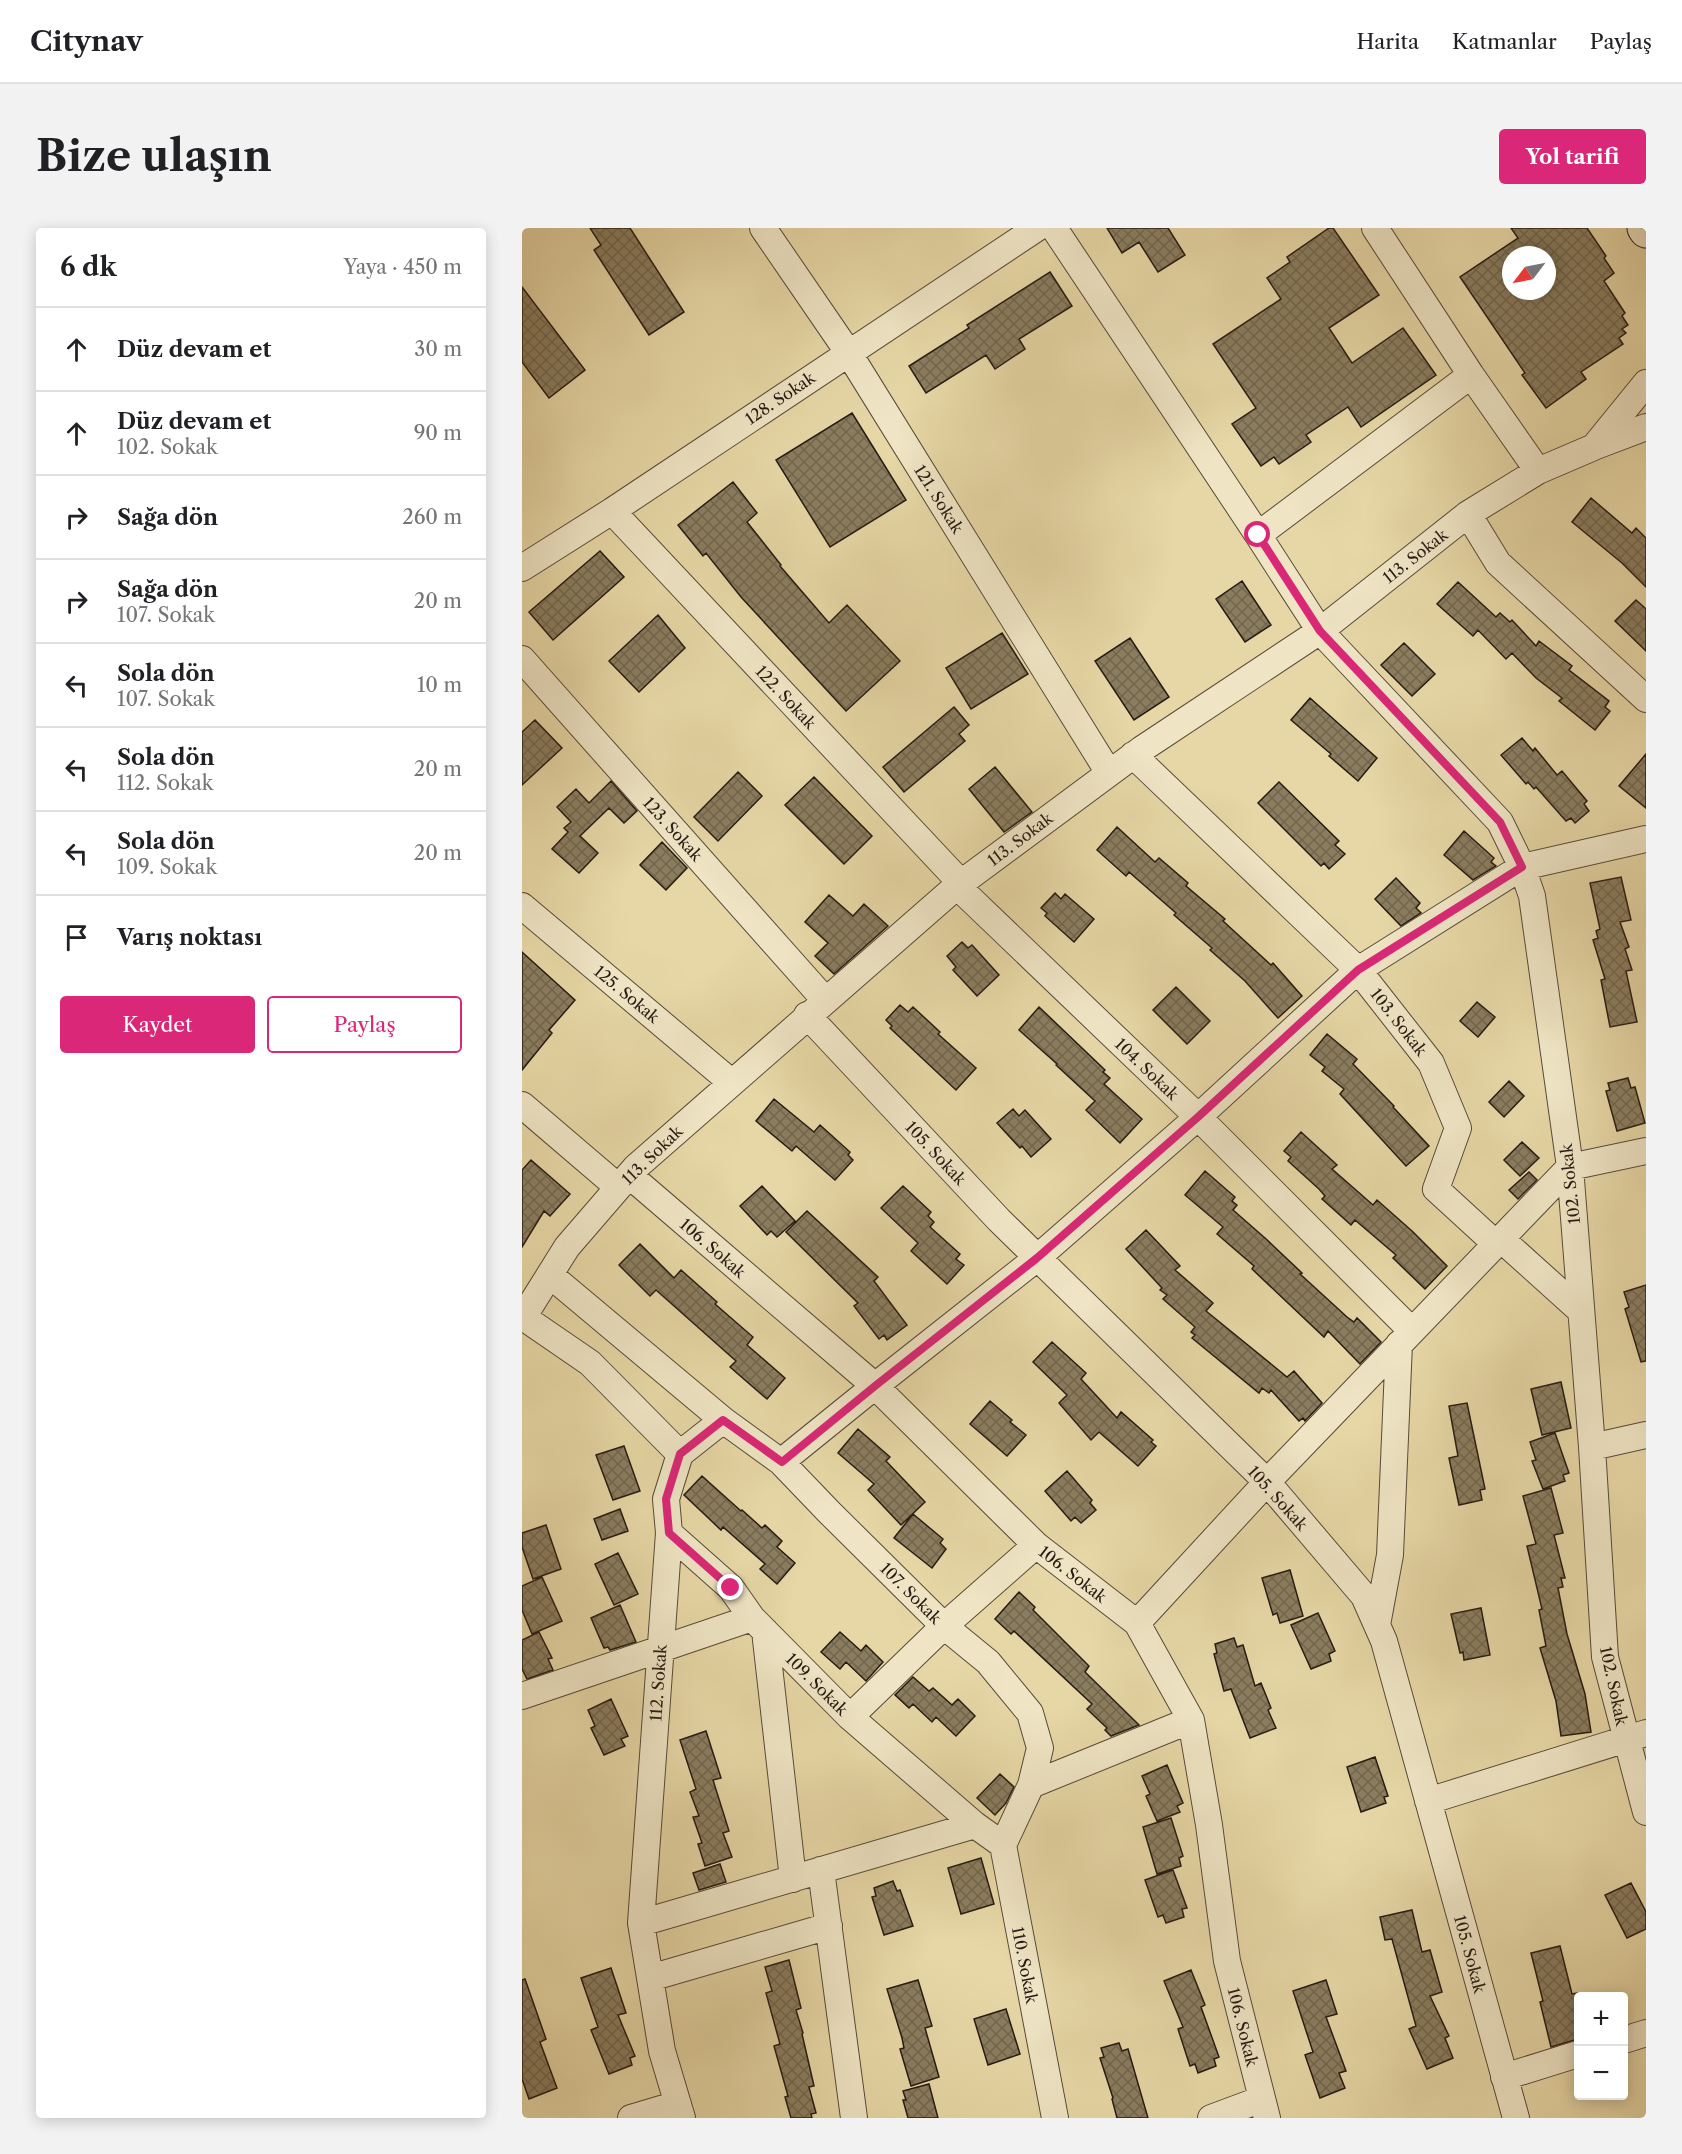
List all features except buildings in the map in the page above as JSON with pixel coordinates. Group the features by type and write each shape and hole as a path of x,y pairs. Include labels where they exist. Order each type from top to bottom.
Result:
{"street":[{"name":"121. Sokak","path":"763,228 848,352 1109,773"},
{"name":"128. Sokak","path":"522,568 612,511 1037,228"},
{"name":"102. Sokak","path":"1054,228 1320,631 1500,822 1522,867 1532,896 1570,1167 1592,1447 1605,1657 1636,1736 1646,1812"},
{"path":"1375,228 1471,375 1538,471"},
{"path":"1258,535 1471,375"},
{"name":"113. Sokak","path":"1594,447 1646,383"},
{"name":"113. Sokak","path":"523,1318 567,1247 623,1181 731,1082 959,885 1133,755 1320,631 1467,514 1538,471 1646,427"},
{"name":"122. Sokak","path":"612,511 959,885"},
{"path":"1467,514 1498,563 1646,699"},
{"name":"123. Sokak","path":"522,659 816,1008"},
{"name":"103. Sokak","path":"1133,755 1358,970 1431,1062 1458,1128 1436,1189 1498,1241"},
{"path":"782,1462 1037,1258 1198,1117 1358,970 1522,867 1646,839"},
{"name":"104. Sokak","path":"959,885 1198,1117 1406,1337"},
{"name":"125. Sokak","path":"522,906 731,1082"},
{"name":"105. Sokak","path":"816,1008 999,1220 1267,1482 1364,1596 1384,1641 1516,2118"},
{"name":"106. Sokak","path":"522,1105 623,1181 875,1386 1036,1545 1137,1623 1191,1720 1209,1825 1227,1961 1264,2108"},
{"path":"1137,1623 1267,1482 1570,1167 1646,1151"},
{"path":"1498,1241 1581,1311"},
{"name":"107. Sokak","path":"550,1275 723,1420 782,1462 944,1626 988,1662 1030,1713 1040,1748 1031,1785 1003,1845"},
{"path":"523,1318 590,1363 680,1454 723,1420"},
{"path":"1377,1625 1390,1555 1406,1337"},
{"path":"1592,1447 1646,1435"},
{"name":"112. Sokak","path":"680,1454 666,1499 669,1533 640,1923 662,2051 680,2111"},
{"name":"109. Sokak","path":"669,1533 731,1588 758,1624 850,1717 975,1825"},
{"path":"850,1717 944,1626 1036,1545"},
{"path":"522,1696 660,1650 758,1624 793,1879"},
{"path":"1031,1785 1191,1720"},
{"path":"1428,1801 1636,1736"},
{"path":"640,1923 975,1825 1003,1845"},
{"name":"110. Sokak","path":"1003,1845 1054,2118"},
{"path":"821,1870 854,2118"},
{"path":"650,1978 829,1926"},
{"path":"1628,2038 1646,2033"},
{"path":"1504,2077 1574,2055"},
{"path":"1211,2118 1264,2108"},
{"path":"631,2118 680,2111"}],"route":[{"path":"731,1588 669,1533 666,1499 680,1454 723,1420 782,1462 1037,1258 1198,1117 1358,970 1522,867 1500,822 1320,631 1258,535"}]}
